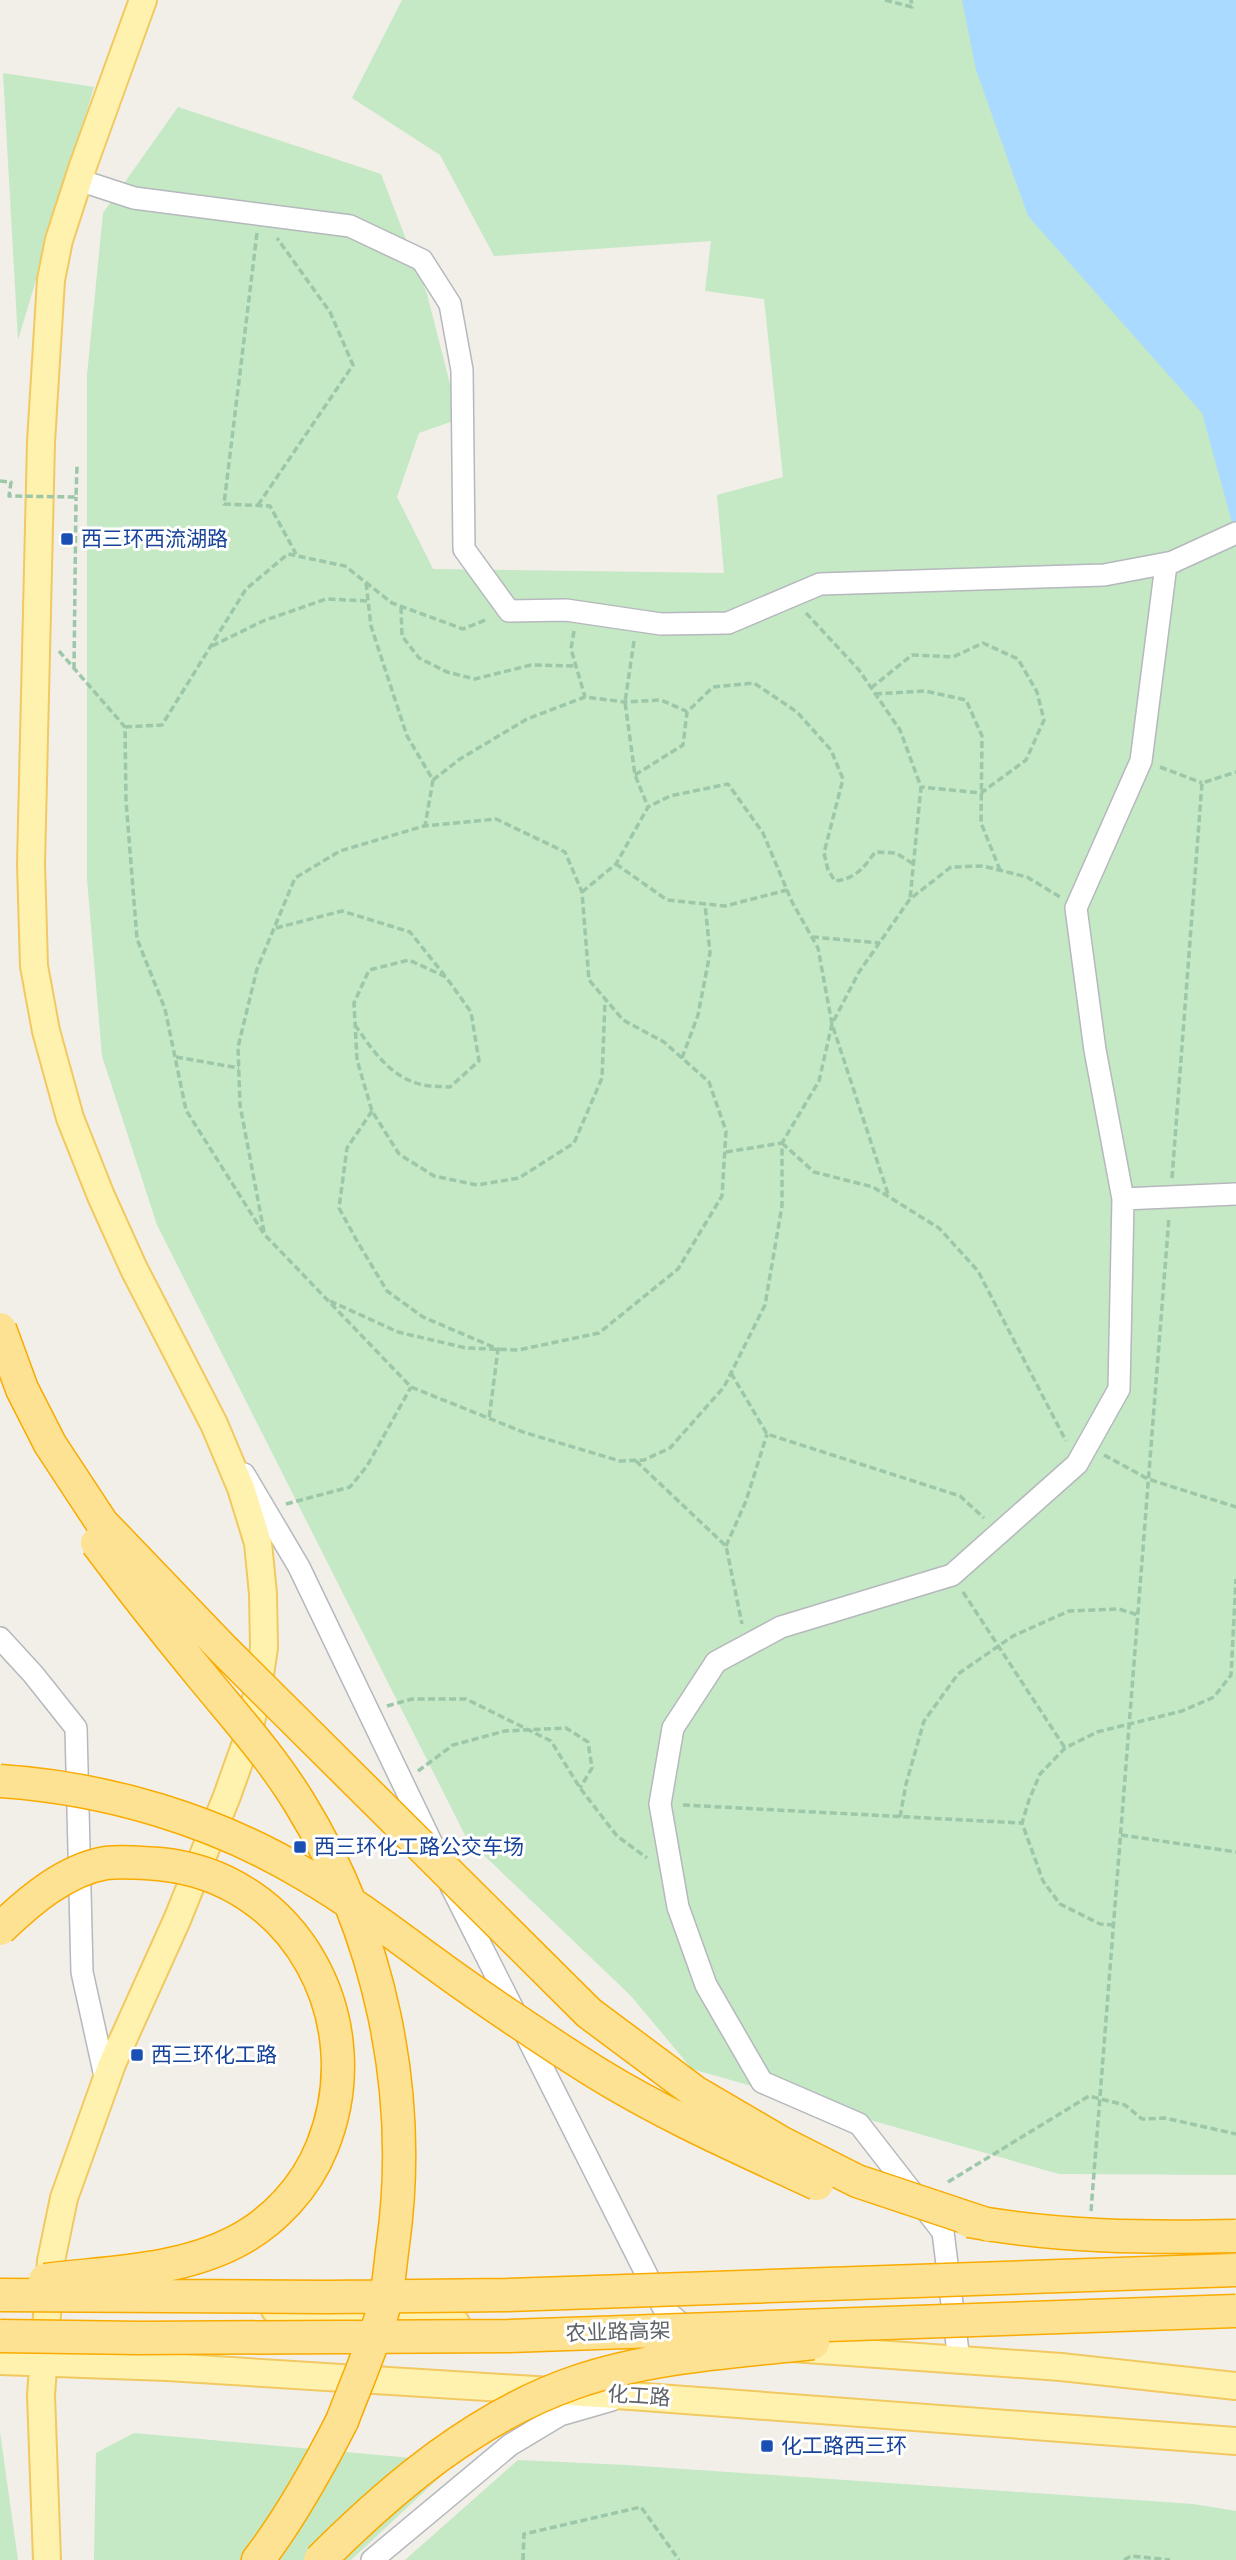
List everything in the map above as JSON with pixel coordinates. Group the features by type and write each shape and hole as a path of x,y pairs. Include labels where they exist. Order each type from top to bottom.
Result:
{"highway":[{"path":"0,1329 22,1389 50,1444 102,1523 223,1649 589,2013 695,2092 782,2143 857,2181 989,2225"},
{"path":"0,1361 7,1386 41,1459 67,1503 145,1607 261,1748 299,1801 337,1872 363,1935 383,2007 392,2059 400,2163 396,2225 384,2305 342,2421 307,2488 258,2560"},
{"path":"0,1782 33,1783 101,1794 180,1817 225,1834 305,1874 390,1929 475,1993 596,2072 695,2128 841,2194 1039,2233 1236,2236"},
{"path":"0,1929 25,1905 69,1876 106,1864 142,1863 186,1867 239,1888 270,1911 301,1946 326,1991 337,2035 338,2075 331,2124 315,2165 297,2191 263,2224 236,2242 199,2258 147,2268 0,2286"},
{"name":"农业路高架","path":"0,2294 328,2297 508,2295 1236,2270"},
{"name":"农业路高架","path":"0,2336 509,2336 1236,2311"},
{"path":"320,2560 424,2467 461,2440 506,2412 543,2394 579,2381 619,2370 683,2358 832,2341 1085,2328 1136,2314"}],"main road":[{"path":"47,2560 41,2408 42,2362 51,2261 64,2198 106,2081 177,1920 227,1796 247,1740 264,1648 258,1543 241,1488 214,1424 134,1269 70,1118 46,1031 34,966 31,864 41,442 51,280 59,240 143,0"},
{"path":"0,2294 48,2295 1062,2367 1236,2386"},
{"name":"化工路","path":"0,2361 167,2367 631,2396 1236,2441"}],"street":[{"path":"79,180 134,198 350,226 422,260 450,304 461,370 464,549 509,611 577,612 661,624 728,623 820,584 1104,575 1169,564 1236,533"},
{"path":"959,2360 943,2232 859,2123 762,2081 706,1985 678,1907 660,1804 673,1728 716,1662 781,1626 952,1575 1082,1455 1119,1389 1123,1199 1095,1050 1076,908 1141,761 1169,564"},
{"path":"1123,1199 1236,1194"},
{"path":"214,1424 299,1566 488,1963 664,2309 685,2328 721,2342"},
{"path":"0,1638 76,1728 82,1972 106,2081"},
{"path":"372,2560 510,2445 560,2415 631,2396"}],"path":[{"path":"885,0 912,7 911,0"},
{"path":"259,214 224,504 270,506 296,555"},
{"path":"258,506 353,365 330,312 259,214"},
{"path":"74,669 77,466"},
{"path":"0,481 12,482 9,496 76,497"},
{"path":"125,727 162,725 246,589 288,554 345,566 392,603 463,629 509,611"},
{"path":"366,583 371,626 407,736 433,780 425,826"},
{"path":"791,596 859,670 900,730 921,787 910,899"},
{"path":"210,647 263,621 326,599 368,601"},
{"path":"401,607 402,636 419,658 447,672 475,679 531,665 576,667"},
{"path":"577,612 571,649 585,697"},
{"path":"637,621 625,702 635,775 648,807"},
{"path":"37,626 125,727 126,801 137,939 165,1009 186,1110 264,1234 411,1387 523,1432 620,1461 644,1460 670,1447 724,1387 765,1305 782,1206 782,1143 819,1081 832,1024 859,972 910,899 951,867 983,866 1027,877 1076,908"},
{"path":"871,688 912,654 953,657 983,643 1018,659 1037,692 1045,720 1026,760 981,793 921,787"},
{"path":"635,775 683,744 687,712 713,688 754,683 797,712 831,750 843,779 824,853 828,870 835,881 850,880 876,852 896,853 915,865"},
{"path":"875,694 925,691 966,700 982,736 981,823 1000,870"},
{"path":"433,780 460,759 527,719 585,697 625,702 662,699 687,712"},
{"path":"1141,761 1202,783 1235,772 1236,779"},
{"path":"1090,2223 1202,783"},
{"path":"582,892 616,864 648,807 670,796 728,784 763,833 787,890 818,948 832,1024 889,1197"},
{"path":"264,1234 240,1105 239,1047 257,969 295,878 340,851 425,826 496,819 565,852 582,892 589,979 622,1020 664,1042 709,1082 726,1131 722,1196 678,1269 599,1333 518,1350 466,1348 398,1332 326,1299"},
{"path":"616,864 667,900 725,906 787,890"},
{"path":"682,1058 698,1015 710,953 705,904"},
{"path":"274,928 342,911 410,932 471,1012 479,1061 450,1087 417,1084 391,1069 372,1050 355,1025"},
{"path":"812,937 880,943"},
{"path":"446,977 409,960 369,970 354,1003 357,1060 372,1111 399,1154 434,1176 477,1185 519,1178 574,1143 602,1078 605,999"},
{"path":"175,1056 239,1068"},
{"path":"372,1111 347,1148 341,1196 340,1208 357,1241 387,1291 423,1317 498,1349"},
{"path":"725,1152 782,1143"},
{"path":"782,1143 814,1172 873,1187 939,1228 978,1271 1029,1367 1082,1455 1236,1507"},
{"path":"489,1419 498,1349"},
{"path":"731,1373 767,1434 960,1496 1000,1532"},
{"path":"265,1510 350,1487 367,1466 411,1387"},
{"path":"746,1646 726,1546 746,1501 767,1434"},
{"path":"636,1461 726,1546"},
{"path":"952,1575 1065,1748"},
{"path":"1114,1926 1100,1924 1060,1904 1043,1881 1022,1823 1040,1774 1065,1748 1097,1732 1182,1711 1214,1698 1231,1675 1236,1578"},
{"path":"900,1817 906,1784 924,1721 958,1674 998,1645 1069,1611 1119,1609 1138,1615"},
{"path":"369,1712 412,1699 466,1699 526,1728 551,1741 580,1788 617,1836 644,1857 670,1861"},
{"path":"402,1783 453,1745 505,1731 566,1728 588,1742 592,1768 580,1788"},
{"path":"660,1804 1022,1823"},
{"path":"1121,1835 1236,1852"},
{"path":"944,2185 1089,2096 1125,2105 1142,2119 1165,2118 1236,2134"},
{"path":"523,2560 524,2534 641,2507 679,2560"},
{"path":"1124,2560 1131,2556 1170,2560"}],"green space":[{"path":"402,0 1236,0 1236,2175 1059,2174 692,2069 631,1996 467,1839 157,1225 102,1056 87,879 87,375 103,213 178,107 381,174 427,294 459,419 419,433 397,497 433,569 724,573 717,495 783,477 764,299 705,291 711,241 494,256 440,155 352,98"},
{"path":"3,73 94,87 18,340"},
{"path":"0,2432 18,2560 0,2560"},
{"path":"134,2433 456,2462 351,2560 94,2560 96,2453"},
{"path":"518,2460 1193,2504 1236,2511 1236,2560 405,2560"}],"water":[{"path":"962,0 1236,0 1236,537 1202,413 1028,216 976,70"}],"place":[{"name":"西三环西流湖路","path":"67,539"},
{"name":"西三环化工路公交车场","path":"300,1847"},
{"name":"西三环化工路","path":"137,2055"},
{"name":"化工路西三环","path":"767,2446"}]}
